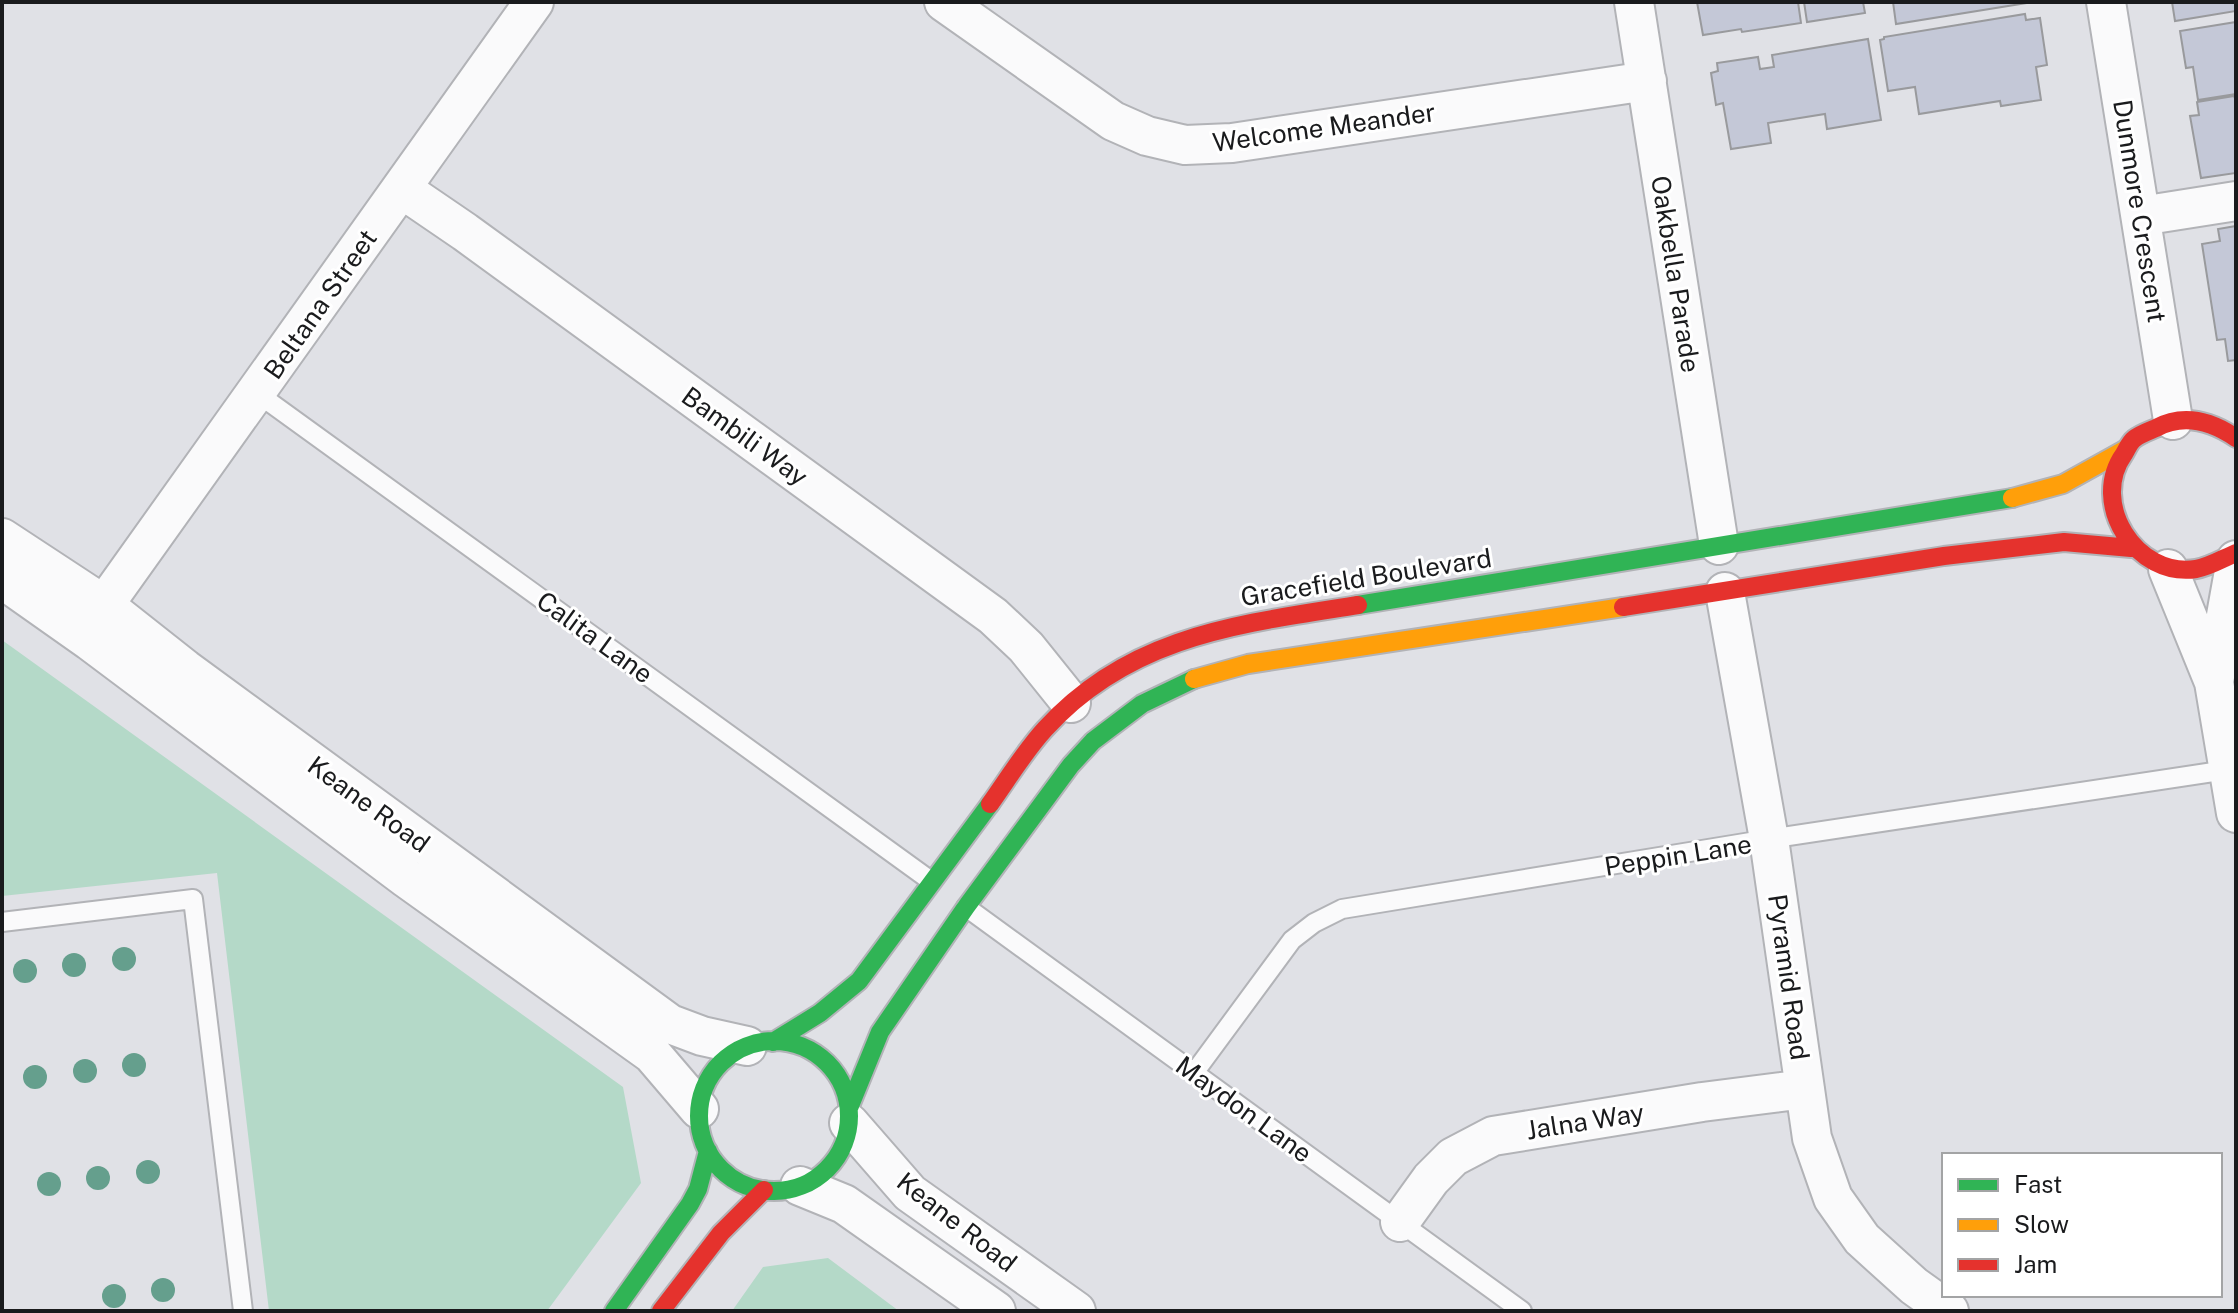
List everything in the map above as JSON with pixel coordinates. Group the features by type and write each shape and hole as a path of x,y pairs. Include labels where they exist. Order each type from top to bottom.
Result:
{"street":[{"name":"Beltana Street","path":"104,605 534,2"},
{"name":"Welcome Meander","path":"944,2 1113,121 1147,136 1185,145 1232,143 1647,81"},
{"name":"Oakbella Parade","path":"1634,2 1719,545"},
{"name":"Dunmore Crescent","path":"2106,2 2173,420"},
{"name":"Bambili Way","path":"402,189 993,616 1026,647 1071,703"},
{"path":"2141,216 2236,201"},
{"path":"2173,420 2197,419 2219,426 2236,438"},
{"name":"Gracefield Boulevard","path":"849,1115 880,1032 966,907 1071,765 1093,741 1142,704 1192,679 1248,664 1725,592 1941,533 2007,499 2063,484 2126,449 2139,435 2155,425 2173,420"},
{"path":"2126,449 2114,469 2109,492 2112,516 2131,548 2151,563 2168,569 2193,571 2217,565 2236,553"},
{"name":"Gracefield Boulevard","path":"760,1044 820,1013 859,981 1044,730 1071,703 1140,657 1205,631 1719,545 1941,533 2131,548"},
{"name":"Keane Road","path":"2,538 104,605 185,669 670,1024 702,1036 805,1048 822,1059 835,1072 844,1089 849,1115 910,1193 1076,1311"},
{"path":"2214,682 2236,560"},
{"path":"2168,569 2214,682 2232,769 2236,813"},
{"name":"Keane Road","path":"2,579 90,641 406,878 652,1054 699,1109 699,1124 708,1151 731,1178 747,1186 782,1188 844,1204 996,1311"},
{"name":"Pyramid Road","path":"1725,592 1769,839 1812,1138 1833,1198 1862,1239 1914,1286 1949,1311"},
{"path":"699,1109 702,1093 719,1064 760,1044"},
{"name":"Jalna Way","path":"1400,1222 1431,1179 1453,1157 1493,1136 1702,1102 1805,1089"},
{"path":"661,1311 709,1245 734,1217 782,1188 825,1170 837,1157 845,1141 849,1115"},
{"path":"614,1311 690,1204 698,1189 708,1151"}],"lane":[{"name":"Calita Lane","path":"257,393 931,881"},
{"name":"Peppin Lane","path":"1194,1073 1292,940 1314,923 1342,909 1769,839 2232,769"},
{"path":"2,922 193,899 243,1311"},
{"name":"Maydon Lane","path":"966,907 1522,1311"}],"green space":[{"path":"2,640 623,1087 641,1183 547,1311 269,1311 217,873 2,896"},
{"path":"828,1258 899,1311 732,1311 763,1267"}],"building":[{"path":"1697,2 1798,2 1801,23 1703,35"},
{"path":"1804,2 1863,2 1865,13 1807,22"},
{"path":"1893,2 2033,2 1896,24"},
{"path":"2172,2 2236,2 2236,11 2175,21"},
{"path":"2025,14 2026,20 2040,18 2047,65 2036,67 2041,100 2001,106 2000,101 1919,114 1915,87 1888,91 1880,40 1884,37"},
{"path":"2236,22 2236,94 2198,100 2193,67 2186,68 2180,31"},
{"path":"1868,39 1881,120 1827,129 1825,114 1768,123 1771,143 1731,149 1723,103 1716,105 1711,73 1718,71 1717,63 1758,57 1760,69 1774,67 1772,55"},
{"path":"2234,96 2236,173 2201,178 2190,116 2199,115 2197,102"},
{"path":"2236,226 2236,360 2228,361 2225,339 2217,340 2202,244 2220,241 2218,229"}],"traffic: fast":[{"path":"1358,605 2012,498"},
{"path":"849,1108 880,1032 966,907 1071,765 1093,741 1142,704 1194,679"},
{"path":"773,1042 820,1013 859,981 990,804"},
{"path":"774,1041 803,1047 827,1063 843,1087 849,1116 843,1145 827,1169 803,1185 774,1191 745,1185 721,1169 705,1145 699,1116 705,1087 721,1063 745,1047 774,1041"},
{"path":"614,1311 690,1204 698,1189 708,1151"}],"traffic: slow":[{"path":"2012,498 2063,484 2126,449"},
{"path":"1194,679 1248,664 1623,607"}],"traffic: jam":[{"path":"2236,438 2207,423 2187,420 2166,423 2133,440 2115,473 2112,494 2124,533 2155,562 2174,569 2196,569 2236,553"},
{"path":"1623,607 1944,556 2064,542 2131,548"},
{"path":"990,804 1045,729 1078,697 1113,673 1150,653 1189,639 1271,619 1358,605"},
{"path":"661,1311 721,1233 764,1190"}]}
